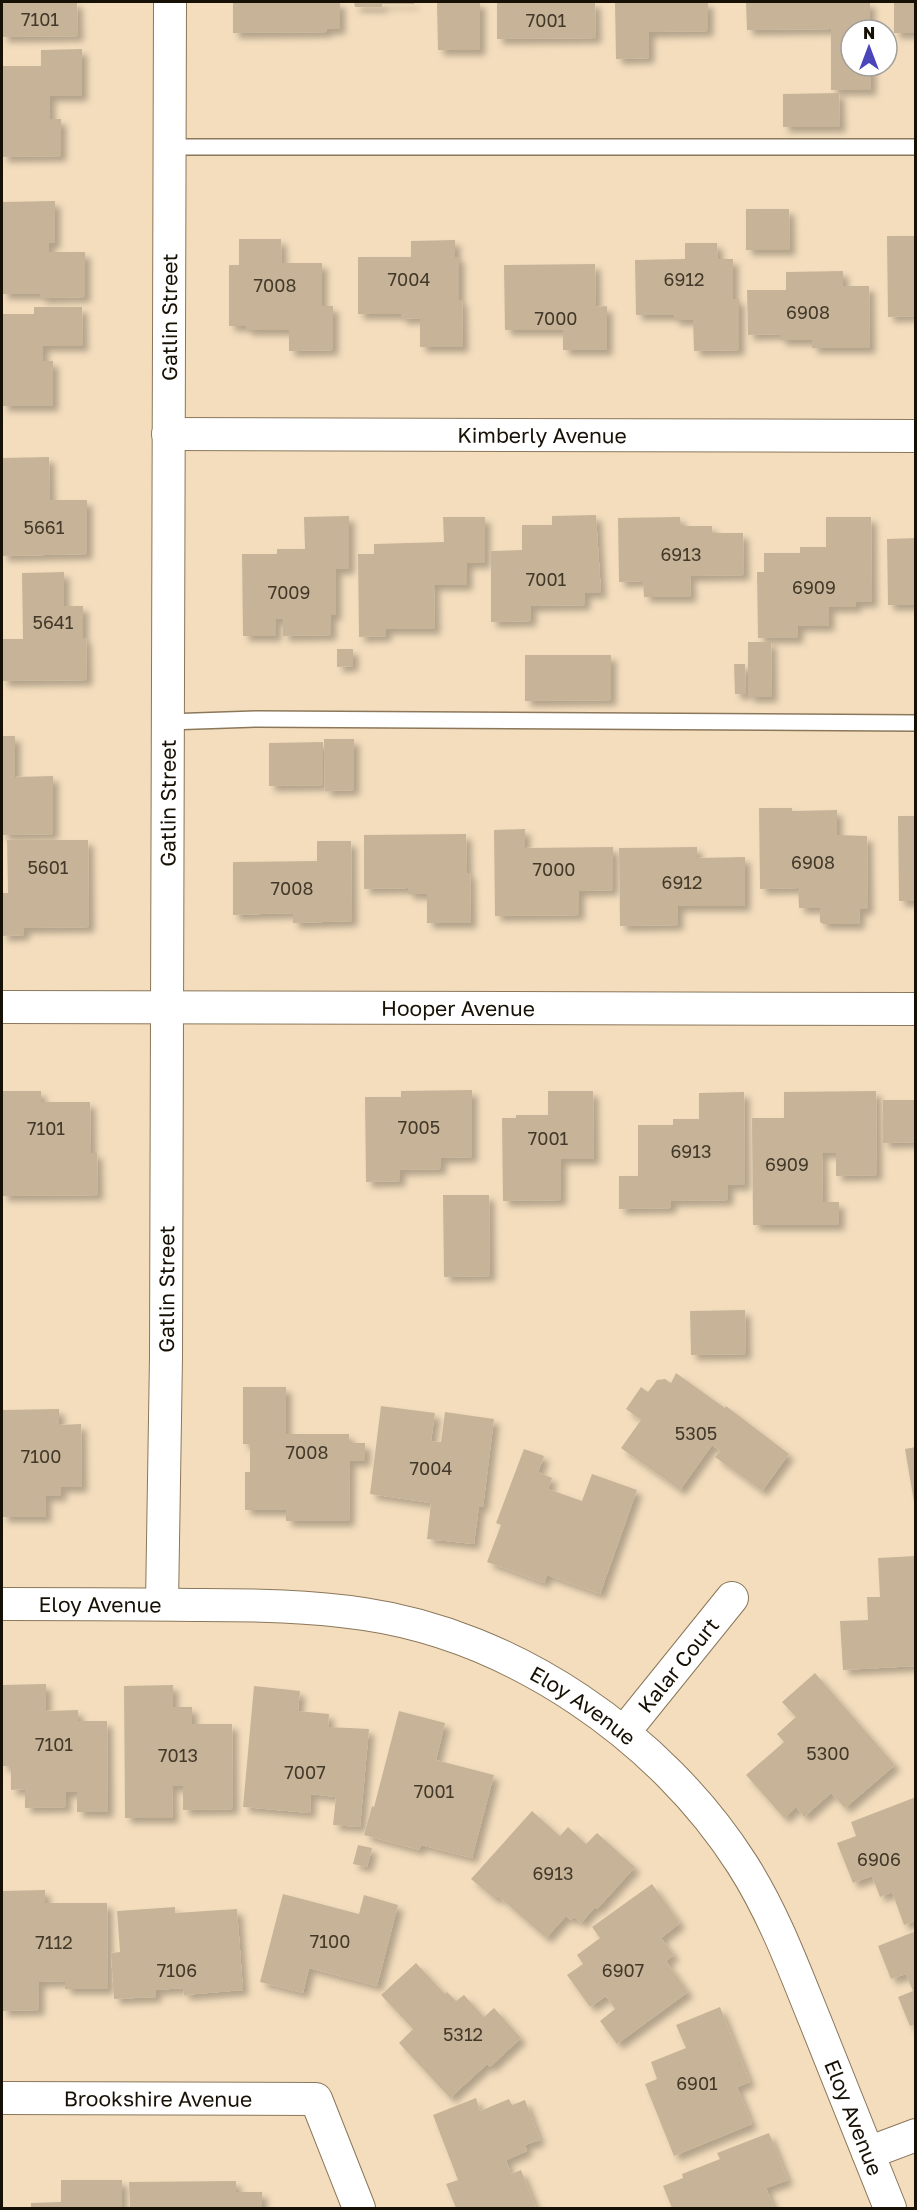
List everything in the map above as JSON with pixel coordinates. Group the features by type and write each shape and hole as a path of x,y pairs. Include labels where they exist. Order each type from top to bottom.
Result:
{"street":[{"name":"Gatlin Street","path":"162,1604 166,1357 170,2"},
{"name":"Kimberly Avenue","path":"168,434 915,436"},
{"name":"Hooper Avenue","path":"2,1007 915,1010"},
{"name":"Kalar Court","path":"624,1732 732,1598"},
{"name":"Eloy Avenue","path":"2,1604 298,1606 367,1614 434,1630 490,1651 560,1686 624,1732 646,1751 694,1800 742,1863 780,1932 890,2208"},
{"name":"Brookshire Avenue","path":"2,2098 316,2099 359,2208"},
{"path":"868,2153 915,2135"}],"lane":[{"path":"169,147 915,147"},
{"path":"167,722 268,719 915,723"}],"building":[{"path":"2,2 77,2 78,36 2,37"},
{"path":"233,2 340,2 340,29 327,29 327,32 233,33"},
{"path":"354,2 414,2 414,4 355,7"},
{"path":"437,2 480,2 480,50 438,50"},
{"path":"497,2 595,2 596,38 497,39"},
{"path":"615,2 708,2 708,31 649,32 649,58 616,59"},
{"path":"746,2 870,2 870,18 839,18 839,78 871,78 871,90 831,90 831,29 747,30"},
{"path":"894,2 916,2 916,33 899,33 899,18 894,18"},
{"path":"82,49 82,96 50,96 50,119 61,119 61,156 2,157 2,66 41,66 41,50"},
{"path":"839,93 840,127 783,127 783,94"},
{"path":"55,201 55,243 49,243 49,252 85,252 85,297 40,298 40,294 2,294 2,202"},
{"path":"746,209 789,209 790,250 746,250"},
{"path":"887,236 916,236 916,316 888,317"},
{"path":"239,239 281,239 282,263 322,263 322,306 333,306 333,350 289,351 289,330 246,330 246,326 229,326 229,265 239,265"},
{"path":"455,240 455,257 459,257 459,300 462,300 463,347 420,347 420,318 401,319 401,314 358,314 358,257 411,257 411,241"},
{"path":"685,243 717,243 718,259 733,259 733,299 739,299 739,350 694,351 693,320 674,320 674,315 636,315 635,260 685,259"},
{"path":"595,264 596,307 607,306 607,350 563,350 563,330 505,330 504,265"},
{"path":"843,271 843,286 869,286 870,348 812,348 812,340 780,340 780,334 748,335 747,290 786,290 786,272"},
{"path":"34,307 82,307 83,346 43,346 43,361 53,361 53,406 2,406 2,314 34,314"},
{"path":"49,457 50,500 87,500 87,554 2,556 2,458"},
{"path":"596,515 601,593 585,593 585,605 531,606 531,621 491,622 491,551 522,550 522,525 552,525 552,516"},
{"path":"349,516 349,569 336,569 336,615 331,615 331,635 283,636 283,618 276,619 276,636 243,636 242,554 277,554 277,549 305,549 304,517"},
{"path":"443,517 485,517 485,563 467,563 467,585 434,585 435,629 386,629 386,636 359,637 358,554 374,554 374,544 444,542"},
{"path":"680,517 681,526 712,526 712,533 743,533 744,575 690,576 691,597 644,597 643,581 619,582 618,518"},
{"path":"826,517 871,517 872,602 856,602 856,607 829,607 829,626 798,626 798,638 758,638 757,572 764,572 764,553 800,553 800,547 826,547"},
{"path":"916,538 916,605 888,605 887,539"},
{"path":"64,572 64,606 83,606 87,680 2,681 2,639 23,639 22,573"},
{"path":"748,642 771,642 772,697 748,697"},
{"path":"337,649 353,649 353,666 337,667"},
{"path":"525,655 611,655 611,700 525,701"},
{"path":"734,664 745,664 746,694 735,694"},
{"path":"2,736 15,736 15,777 53,776 53,834 2,835"},
{"path":"324,739 354,739 354,790 325,791"},
{"path":"323,742 323,785 269,786 269,743"},
{"path":"759,808 792,808 792,811 837,810 837,835 867,836 868,909 860,909 859,924 823,924 820,922 820,908 799,908 798,888 760,889"},
{"path":"898,816 916,816 916,901 899,901"},
{"path":"525,829 525,848 613,847 613,890 579,891 579,915 495,916 494,830"},
{"path":"466,834 467,873 470,873 471,923 427,923 427,894 408,894 408,888 364,889 364,835"},
{"path":"7,840 88,840 89,927 24,928 24,935 2,936 2,893 8,893"},
{"path":"317,841 351,841 352,921 293,923 293,913 233,915 233,862 317,861"},
{"path":"697,847 697,858 745,857 745,906 678,906 678,925 620,926 619,848"},
{"path":"472,1090 472,1157 441,1158 441,1169 400,1170 400,1181 366,1182 365,1097 401,1097 401,1091"},
{"path":"2,1091 41,1091 41,1102 90,1102 91,1153 97,1153 98,1195 2,1196"},
{"path":"548,1091 593,1091 594,1159 561,1159 561,1200 503,1201 502,1118 516,1118 516,1115 548,1115"},
{"path":"876,1091 877,1175 836,1176 836,1153 822,1153 823,1202 839,1202 839,1225 753,1225 752,1118 784,1118 784,1092"},
{"path":"744,1092 745,1185 728,1185 728,1200 671,1201 671,1208 619,1209 619,1176 638,1176 638,1125 673,1125 673,1119 699,1119 699,1093"},
{"path":"883,1100 916,1100 916,1142 883,1143"},
{"path":"443,1195 489,1195 490,1276 444,1277"},
{"path":"745,1310 746,1354 691,1355 690,1311"},
{"path":"676,1373 725,1408 726,1406 789,1454 762,1491 715,1457 720,1451 712,1445 680,1490 621,1448 641,1420 626,1409 641,1387 648,1392 657,1380 665,1379 671,1383"},
{"path":"243,1387 286,1387 286,1434 349,1434 349,1443 365,1443 365,1461 350,1461 349,1521 286,1521 286,1510 245,1510 245,1472 250,1472 250,1444 243,1444"},
{"path":"381,1406 435,1413 431,1441 441,1442 445,1412 494,1419 483,1507 479,1506 474,1544 427,1539 431,1503 370,1494"},
{"path":"59,1409 59,1425 81,1424 82,1487 61,1487 61,1496 46,1496 46,1517 2,1517 2,1410"},
{"path":"916,1447 916,1501 914,1502 905,1449"},
{"path":"524,1449 544,1456 538,1472 552,1478 548,1489 582,1501 592,1474 637,1490 600,1594 547,1575 544,1583 487,1562 501,1525 496,1523"},
{"path":"916,1556 916,1666 843,1670 840,1621 868,1620 867,1597 880,1597 878,1558"},
{"path":"815,1673 895,1765 845,1808 831,1793 804,1817 796,1807 784,1818 746,1775 784,1742 777,1734 796,1717 782,1702"},
{"path":"46,1684 46,1711 78,1710 78,1721 107,1721 108,1812 77,1812 77,1792 66,1792 66,1807 25,1808 25,1789 11,1790 11,1766 2,1766 2,1685"},
{"path":"173,1685 173,1707 192,1707 192,1724 232,1724 233,1809 183,1810 183,1786 172,1786 173,1818 125,1818 124,1686"},
{"path":"254,1686 300,1691 298,1711 329,1714 328,1727 369,1729 360,1827 333,1825 336,1797 311,1794 310,1813 243,1807"},
{"path":"399,1711 445,1723 436,1760 494,1775 472,1858 421,1845 419,1850 364,1835 372,1806 374,1807"},
{"path":"916,1797 916,1921 904,1925 892,1892 880,1897 872,1876 853,1883 837,1843 856,1836 851,1822"},
{"path":"532,1811 560,1836 568,1827 586,1844 597,1833 635,1867 581,1923 574,1917 571,1920 566,1916 546,1938 498,1896 495,1899 471,1879"},
{"path":"358,1845 372,1848 367,1867 353,1864"},
{"path":"652,1884 680,1923 661,1938 674,1955 666,1961 688,1992 617,2044 600,2021 615,2009 606,1996 590,2007 567,1975 583,1964 577,1955 600,1938 592,1927"},
{"path":"45,1890 45,1903 107,1903 108,1989 65,1989 65,1981 39,1982 39,2010 2,2011 2,1891"},
{"path":"283,1894 359,1914 364,1895 398,1905 377,1986 309,1968 303,1993 260,1982"},
{"path":"175,1907 175,1913 237,1909 243,1990 184,1995 183,1988 156,1990 156,1997 114,1999 111,1953 120,1952 117,1911"},
{"path":"916,1931 916,2024 910,2026 898,1997 913,1991 906,1974 891,1979 878,1946"},
{"path":"416,1963 445,1994 447,1992 456,2001 464,1995 484,2017 494,2008 521,2038 490,2067 487,2064 450,2098 399,2043 413,2029 381,1995"},
{"path":"720,2007 750,2082 737,2087 752,2124 674,2156 645,2084 657,2079 651,2062 686,2048 676,2025"},
{"path":"476,2098 480,2111 509,2099 512,2105 525,2100 540,2140 525,2145 527,2151 506,2160 511,2174 521,2170 536,2208 456,2208 446,2184 458,2180 433,2115"},
{"path":"769,2133 788,2180 766,2188 774,2208 672,2208 663,2186 683,2178 682,2174 720,2159 717,2153"},
{"path":"61,2180 122,2180 122,2208 31,2208 31,2203 61,2202"},
{"path":"236,2181 236,2192 262,2192 262,2208 130,2208 129,2182"}]}
